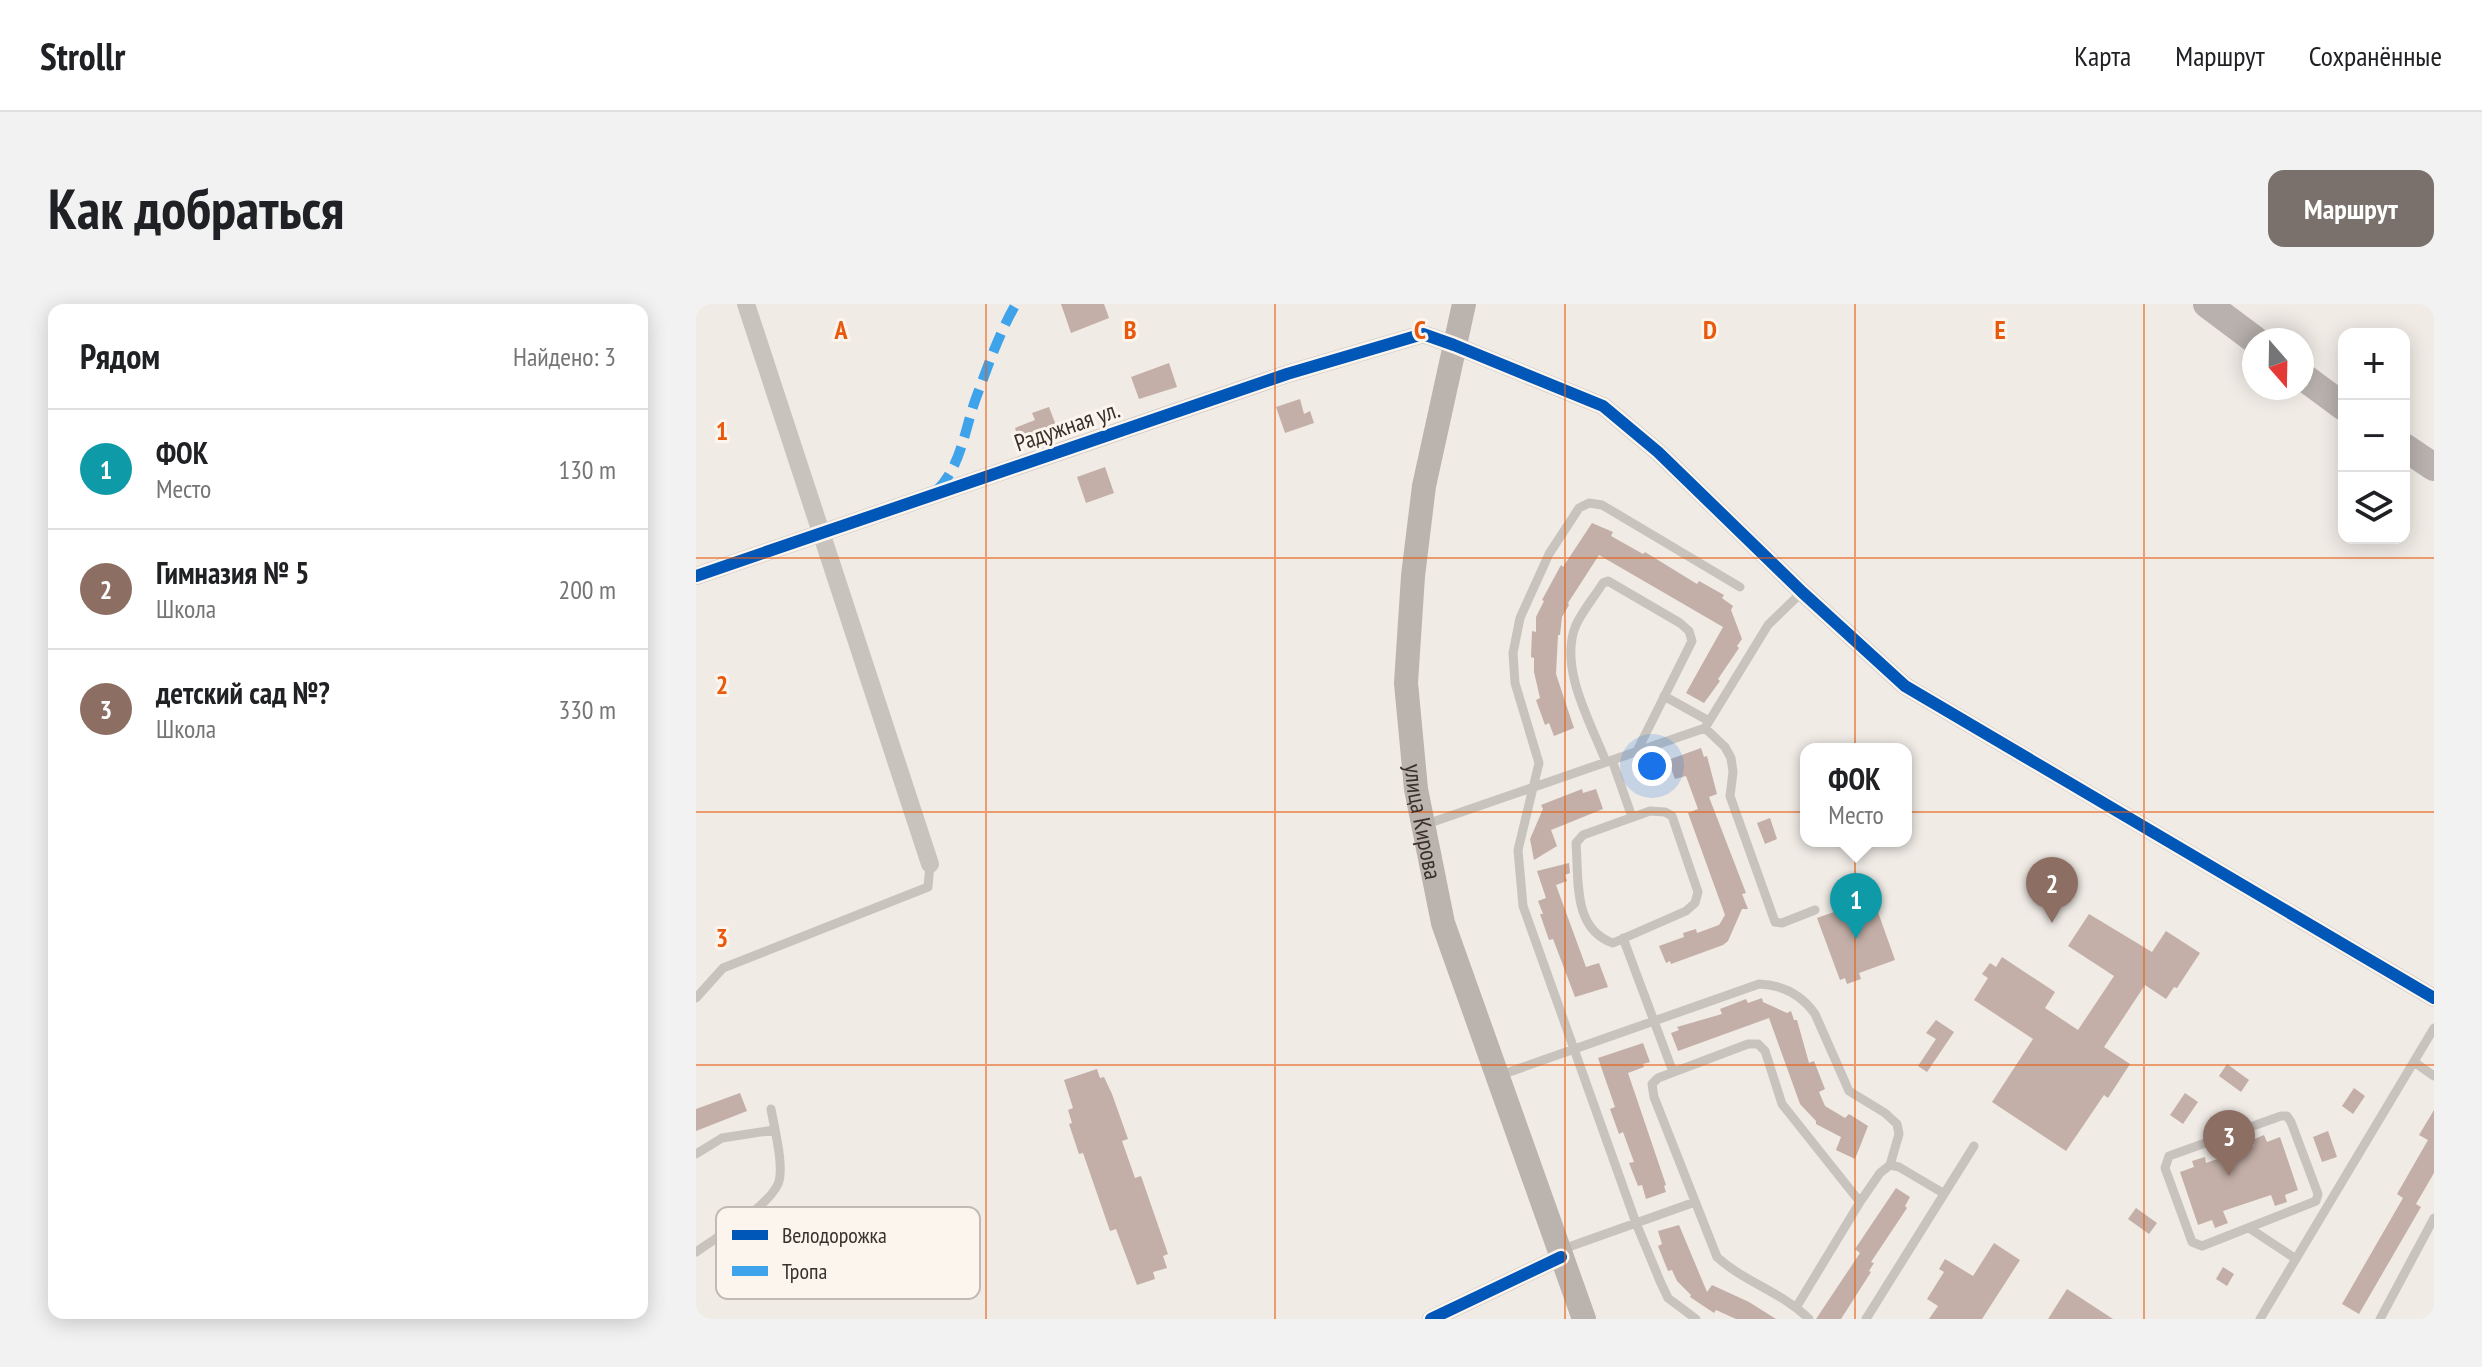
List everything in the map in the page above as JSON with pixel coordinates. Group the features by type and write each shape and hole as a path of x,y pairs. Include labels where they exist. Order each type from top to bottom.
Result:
{"main road":[{"name":"улица Кирова","path":"1464,304 1424,486 1413,576 1406,683 1416,789 1443,923 1584,1319"},
{"path":"2207,304 2242,330"},
{"path":"2225,304 2256,328"},
{"path":"2314,372 2338,389"},
{"path":"2314,385 2338,403"},
{"path":"2410,439 2434,454"},
{"path":"2410,451 2434,467"}],"street":[{"path":"746,304 930,864"},
{"name":"Радужная ул.","path":"696,576 1287,374 1423,334 1603,406 1658,452 1802,592 1905,686 2434,998"},
{"path":"1431,1319 1560,1254"}],"lane":[{"path":"1696,1319 1668,1298 1636,1223 1523,906 1518,850 1539,763 1515,683 1513,653 1520,618 1543,567 1579,508 1589,503 1602,505 1740,587"},
{"path":"1632,817 1574,673 1571,647 1576,625 1603,583 1608,581 1689,631 1692,641 1637,751"},
{"path":"1423,825 1707,724 1768,625 1802,592"},
{"path":"1664,696 1707,724 1731,758 1730,796 1775,922 1782,923 1815,910"},
{"path":"1650,811 1672,816 1698,892 1695,903 1686,911 1613,943 1588,925 1581,908 1576,843 1583,835 1632,817 1650,811"},
{"path":"696,998 723,968 928,887 930,864"},
{"path":"1623,938 1673,1072"},
{"path":"1497,1076 1759,984 1785,988 1808,1004 1849,1091 1885,1113 1897,1124 1899,1134 1890,1165 1880,1173 1860,1202 1797,1306"},
{"path":"2260,1319 2434,1028"},
{"path":"1809,1319 1797,1306 1727,1266 1717,1257 1654,1097 1652,1084 1673,1072 1748,1044 1758,1044 1765,1051 1782,1104 1860,1202"},
{"path":"2414,1062 2434,1076"},
{"path":"758,1207 778,1183 779,1160 771,1109"},
{"path":"2287,1116 2318,1194 2316,1201 2202,1246 2192,1242 2165,1168 2169,1156 2287,1116"},
{"path":"696,1154 722,1138 774,1130"},
{"path":"1866,1319 1974,1146"},
{"path":"1890,1165 1899,1167 1943,1193"},
{"path":"2316,1201 2327,1208"},
{"path":"1560,1254 1695,1202"},
{"path":"2380,1319 2434,1218"},
{"path":"2249,1228 2296,1259"},
{"path":"696,1252 716,1238"}],"building":[{"path":"1061,304 1104,304 1109,318 1071,333"},
{"path":"1169,363 1177,387 1139,399 1131,377"},
{"path":"1300,399 1304,414 1310,411 1314,423 1285,433 1276,407"},
{"path":"1049,407 1057,428 1019,440 1015,428 1035,420 1032,413"},
{"path":"1105,467 1114,493 1086,503 1077,477"},
{"path":"1592,523 1613,532 1611,536 1643,554 1645,552 1697,584 1699,581 1724,595 1722,598 1733,606 1731,610 1742,639 1718,679 1720,681 1704,703 1686,693 1723,627 1599,555 1562,617 1556,674 1574,728 1554,736 1549,723 1545,725 1536,700 1540,698 1534,658 1531,657 1532,631 1536,632 1536,617 1542,600 1561,565 1563,567"},
{"path":"1701,748 1704,757 1707,756 1717,794 1709,797 1746,893 1742,894 1748,909 1742,909 1728,941 1723,945 1671,964 1670,961 1666,963 1659,946 1684,937 1683,933 1696,929 1697,933 1719,925 1725,915 1688,813 1698,809 1686,776 1675,779 1668,760"},
{"path":"1582,789 1583,793 1596,789 1603,809 1551,830 1557,846 1534,860 1530,839 1543,809 1541,805"},
{"path":"1770,818 1777,839 1765,844 1757,823"},
{"path":"1569,863 1570,873 1565,875 1567,881 1556,885 1586,967 1599,963 1608,987 1575,997 1553,939 1549,940 1538,901 1546,898 1537,871"},
{"path":"1873,898 1895,960 1859,973 1861,979 1847,984 1845,978 1840,980 1817,918"},
{"path":"2089,914 2152,952 2166,931 2200,953 2166,999 2145,985 2104,1047 2130,1064 2108,1098 2104,1095 2066,1151 1992,1102 2033,1039 1974,1000 1988,978 1982,974 1990,963 1996,967 2002,957 2055,992 2045,1008 2078,1030 2114,976 2068,946"},
{"path":"1762,998 1763,1002 1787,1013 1791,1011 1794,1020 1797,1020 1809,1063 1814,1061 1825,1089 1819,1092 1825,1106 1845,1118 1849,1114 1868,1126 1855,1159 1836,1150 1841,1137 1816,1124 1800,1104 1769,1018 1678,1051 1671,1033 1679,1030 1677,1027 1722,1014 1720,1009 1746,999 1748,1003"},
{"path":"1936,1020 1954,1032 1927,1072 1918,1066 1936,1039 1926,1033"},
{"path":"1643,1043 1650,1062 1628,1073 1666,1185 1666,1192 1646,1199 1629,1163 1634,1162 1623,1132 1619,1134 1610,1109 1615,1107 1598,1058"},
{"path":"2227,1064 2249,1080 2241,1092 2219,1076"},
{"path":"1097,1069 1112,1094 1128,1139 1122,1141 1135,1178 1141,1176 1168,1254 1163,1256 1167,1268 1153,1272 1155,1279 1137,1285 1116,1229 1110,1231 1083,1153 1079,1154 1069,1124 1072,1123 1068,1110 1073,1108 1064,1080"},
{"path":"2354,1088 2365,1096 2353,1114 2342,1106"},
{"path":"740,1093 747,1111 696,1131 696,1109"},
{"path":"2185,1093 2198,1102 2183,1124 2170,1115"},
{"path":"2434,1110 2434,1173 2416,1204 2421,1207 2359,1314 2342,1304 2403,1198 2397,1194 2428,1140 2419,1135"},
{"path":"2328,1131 2337,1157 2322,1162 2313,1137"},
{"path":"2264,1135 2267,1142 2280,1137 2298,1190 2285,1195 2287,1202 2275,1206 2271,1195 2223,1211 2228,1223 2215,1228 2212,1220 2198,1225 2180,1172 2194,1167 2192,1161 2205,1157 2206,1163 2254,1146 2252,1140"},
{"path":"1896,1188 1910,1197 1905,1206 1907,1208 1871,1262 1874,1263 1871,1272 1841,1319 1816,1319 1860,1253 1855,1249"},
{"path":"2136,1208 2157,1223 2149,1234 2128,1219"},
{"path":"1679,1225 1707,1292 1712,1285 1776,1319 1736,1319 1716,1310 1714,1313 1690,1297 1672,1270 1668,1271 1658,1246 1662,1244 1658,1231"},
{"path":"1994,1243 2020,1260 1982,1319 1929,1319 1938,1306 1927,1299 1944,1272 1939,1269 1945,1259 1973,1276"},
{"path":"2223,1267 2234,1274 2227,1286 2216,1279"},
{"path":"2067,1289 2113,1319 2048,1319"}],"marked path":[{"path":"937,490 957,459 989,362 1016,304"}],"cycle path":[{"path":"696,576 1287,374 1423,334 1603,406 1658,452 1802,592 1905,686 2434,998"},
{"path":"1431,1319 1561,1257"}],"place":[{"name":"Гимназия № 5","path":"2052,923"},
{"name":"ФОК","path":"1856,939"},
{"name":"детский сад №?","path":"2229,1176"}]}
